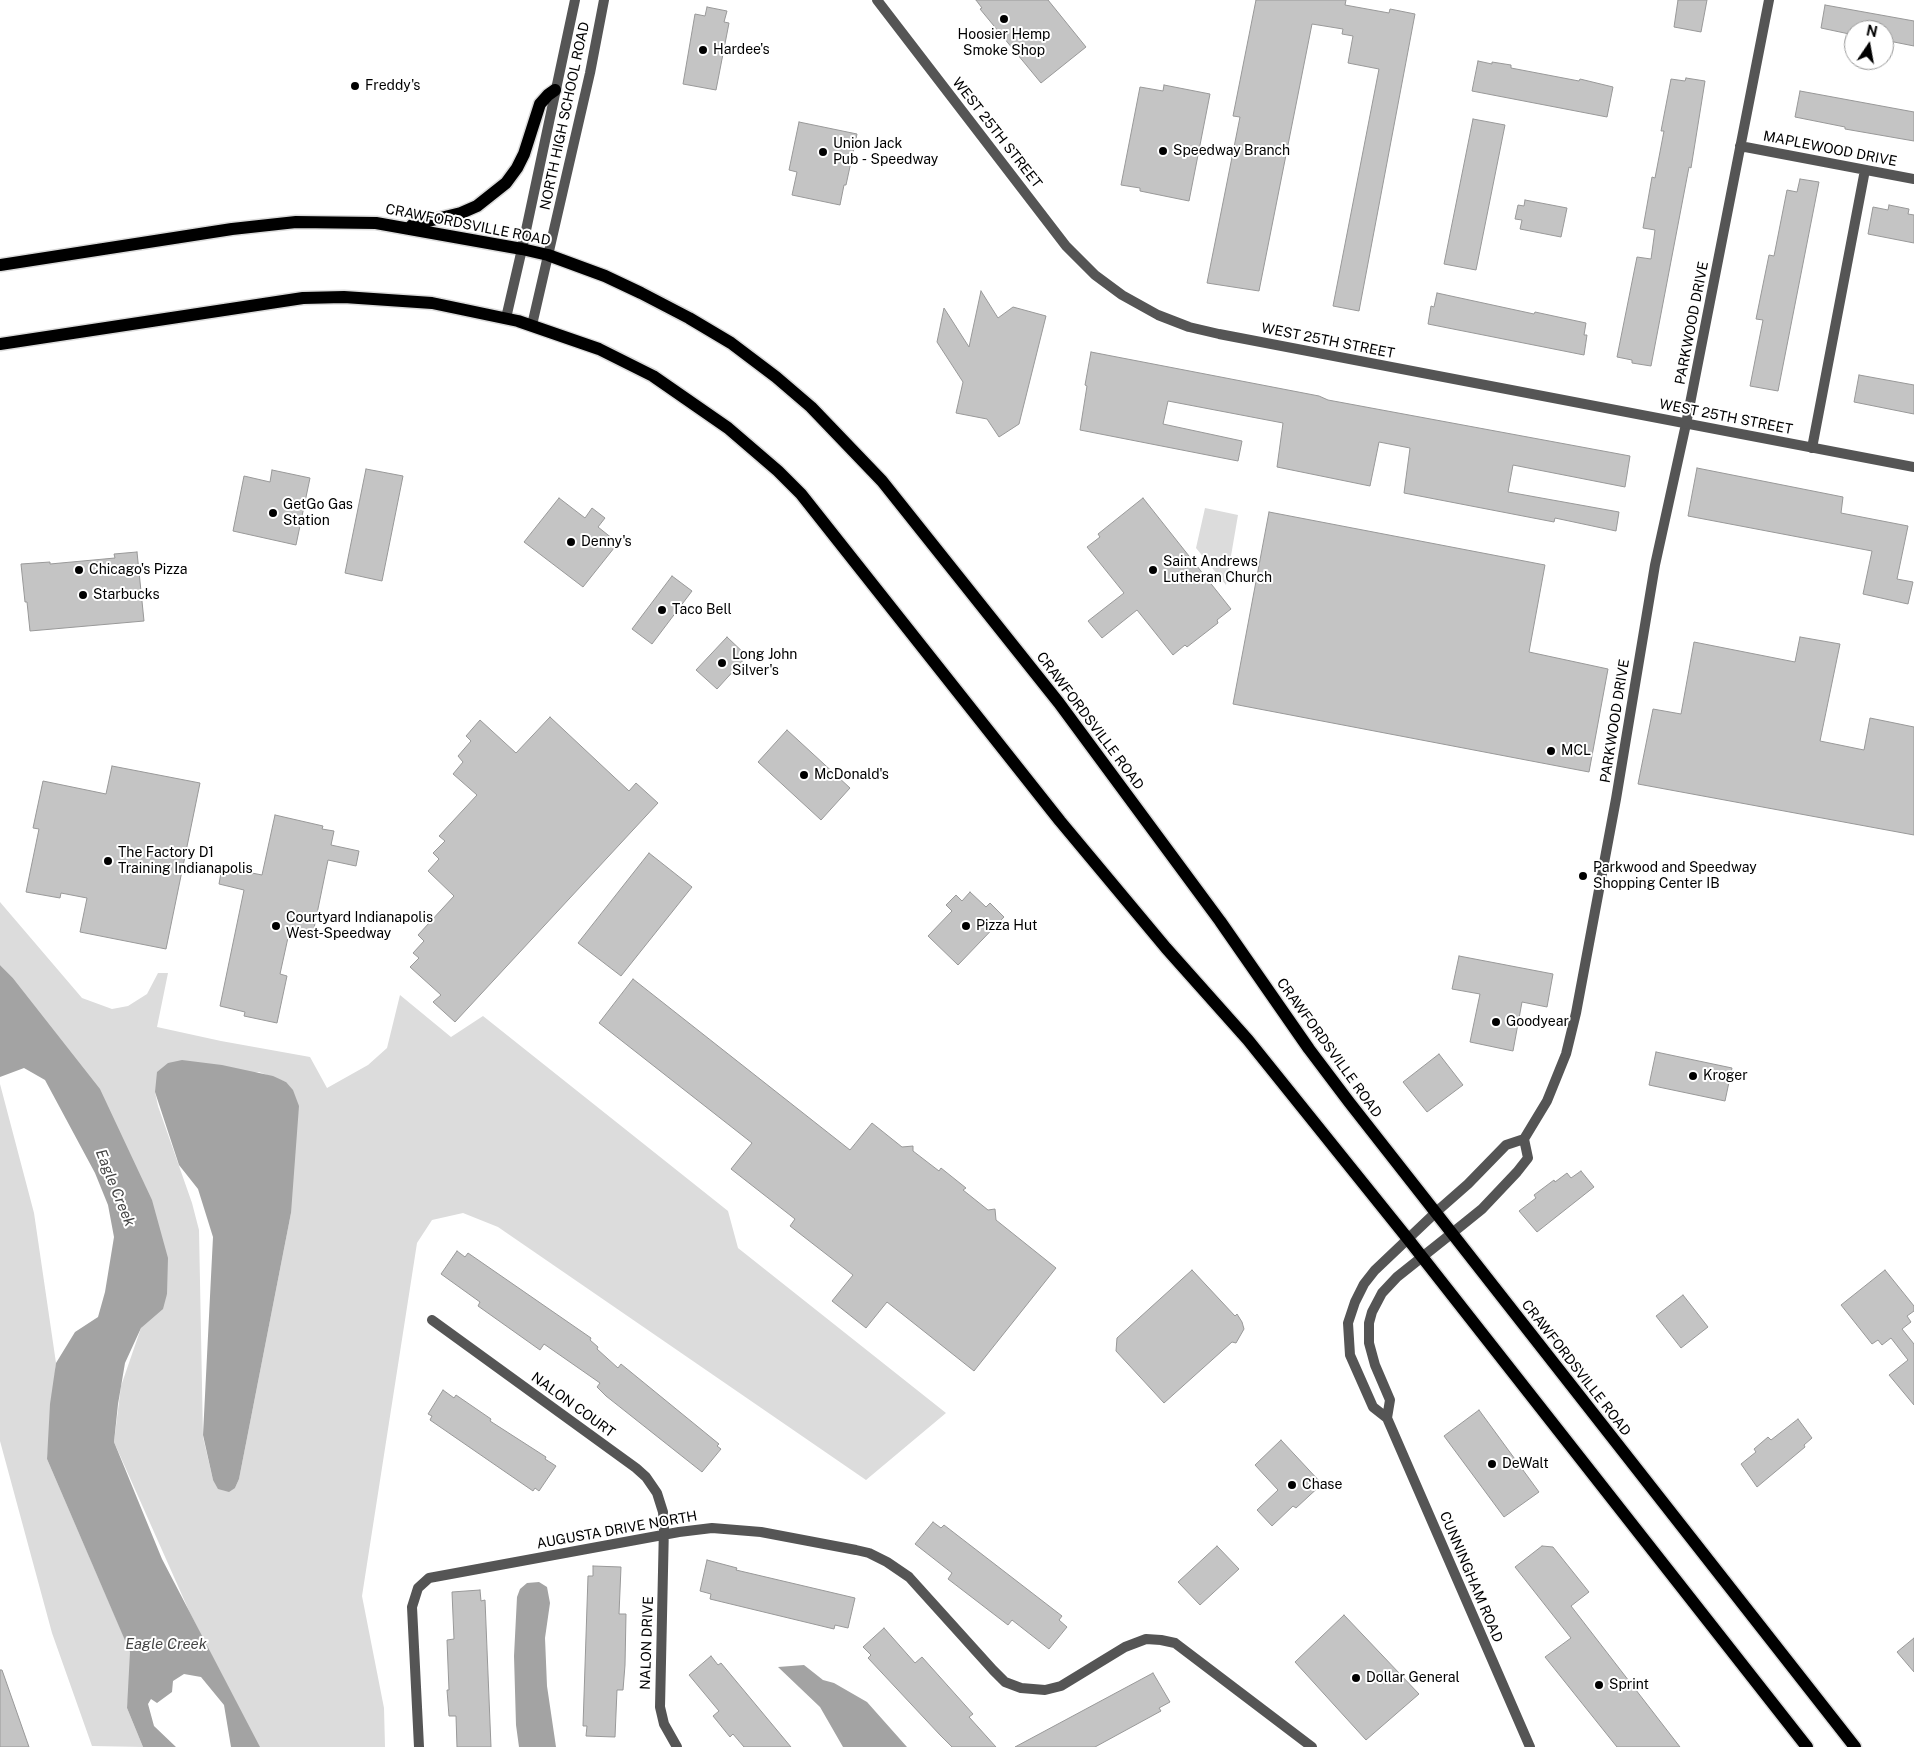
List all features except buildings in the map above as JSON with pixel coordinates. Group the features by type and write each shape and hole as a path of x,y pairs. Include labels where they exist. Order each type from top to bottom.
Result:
{"main road":[{"path":"402,227 461,213 477,206 492,196 506,183 517,168 524,154 540,104 548,94 555,90"},
{"name":"CRAWFORDSVILLE ROAD","path":"0,265 200,233 296,222 368,223 402,227 548,255 612,279 689,318 731,343 776,377 811,407 847,442 882,481 1084,734 1309,1049 1451,1234 1855,1747"},
{"path":"0,344 303,298 344,297 432,303 532,324 600,349 653,376 728,428 778,471 800,494 1060,822 1166,948 1248,1040 1408,1239 1807,1747"}],"street":[{"name":"NORTH HIGH SCHOOL ROAD","path":"506,318 575,0"},
{"name":"NORTH HIGH SCHOOL ROAD","path":"532,324 590,73 604,0"},
{"name":"WEST 25TH STREET","path":"877,0 1066,246 1095,275 1143,308 1189,328 1212,333 1914,467"},
{"name":"PARKWOOD DRIVE","path":"1524,1139 1554,1086 1573,1031 1616,799 1655,565 1686,424 1769,0"},
{"name":"MAPLEWOOD DRIVE","path":"1740,146 1914,179"},
{"path":"1812,448 1865,170"},
{"name":"CUNNINGHAM ROAD","path":"1387,1418 1390,1400 1369,1343 1369,1323 1372,1312 1382,1293 1397,1277 1482,1210 1518,1172 1528,1158 1524,1139 1506,1145 1468,1184 1375,1270 1364,1284 1348,1323 1350,1354 1356,1370 1373,1407 1387,1418 1530,1747"},
{"name":"NALON COURT","path":"432,1320 641,1472 650,1482 660,1499 663,1512 664,1535"},
{"name":"AUGUSTA DRIVE NORTH","path":"419,1747 412,1607 418,1588 429,1578 712,1528 745,1530 856,1550 887,1562 909,1577 1005,1682 1029,1689 1045,1690 1061,1686 1125,1647 1146,1639 1175,1643 1312,1747"},
{"name":"NALON DRIVE","path":"664,1535 660,1707 668,1733 676,1747"}],"shaded area":[{"path":"1205,508 1238,515 1226,585 1196,548"},
{"path":"0,902 82,998 112,1009 128,1006 147,994 158,973 168,973 157,1027 310,1057 327,1088 368,1065 387,1048 400,995 451,1037 483,1016 728,1211 738,1248 946,1413 866,1480 498,1227 463,1213 432,1220 417,1243 362,1596 384,1708 385,1747 257,1747 190,1613 114,1442 121,1386 141,1328 167,1294 12,977 0,965","holes":["259,1072 286,1082 291,1213 239,1479 235,1488 213,1480 203,1437 199,1230 192,1203 158,1106 155,1092"]},
{"path":"0,1084 34,1213 56,1363 47,1459 133,1658 127,1708 143,1747 92,1746 52,1633 0,1441"}],"water":[{"name":"Eagle Creek","path":"0,965 12,977 100,1089 152,1200 168,1258 167,1294 163,1309 141,1328 125,1363 114,1442 162,1559 260,1747 231,1747 224,1705 201,1677 184,1674 173,1681 172,1692 157,1703 151,1699 148,1704 154,1726 176,1747 143,1747 127,1708 130,1652 47,1459 50,1404 56,1363 75,1332 98,1317 105,1292 114,1237 108,1205 95,1173 45,1080 24,1068 0,1077"},
{"path":"182,1060 222,1065 273,1076 286,1082 293,1090 299,1106 291,1213 239,1479 235,1488 229,1492 218,1489 213,1480 203,1435 213,1237 198,1189 179,1165 155,1092 157,1072 168,1063"},
{"path":"539,1582 547,1587 550,1603 545,1638 547,1686 556,1747 519,1747 516,1725 514,1656 517,1597 520,1589 527,1583"},
{"path":"804,1665 823,1680 834,1683 867,1702 907,1747 843,1747 820,1707 778,1667"}],"place":[{"name":"Hoosier Hemp Smoke Shop","path":"1004,19"},
{"name":"Hardee's","path":"703,50"},
{"name":"Freddy's","path":"355,86"},
{"name":"Speedway Branch","path":"1163,151"},
{"name":"Union Jack Pub - Speedway","path":"823,152"},
{"name":"GetGo Gas Station","path":"273,513"},
{"name":"Denny's","path":"571,542"},
{"name":"Chicago's Pizza","path":"79,570"},
{"name":"Saint Andrews Lutheran Church","path":"1153,570"},
{"name":"Starbucks","path":"83,595"},
{"name":"Taco Bell","path":"662,610"},
{"name":"Long John Silver's","path":"722,663"},
{"name":"MCL","path":"1551,751"},
{"name":"McDonald's","path":"804,775"},
{"name":"The Factory D1 Training Indianapolis","path":"108,861"},
{"name":"Parkwood and Speedway Shopping Center IB","path":"1583,876"},
{"name":"Courtyard Indianapolis West-Speedway","path":"276,926"},
{"name":"Pizza Hut","path":"966,926"},
{"name":"Goodyear","path":"1496,1022"},
{"name":"Kroger","path":"1693,1076"},
{"name":"DeWalt","path":"1492,1464"},
{"name":"Chase","path":"1292,1485"},
{"name":"Dollar General","path":"1356,1678"},
{"name":"Sprint","path":"1599,1685"}]}
